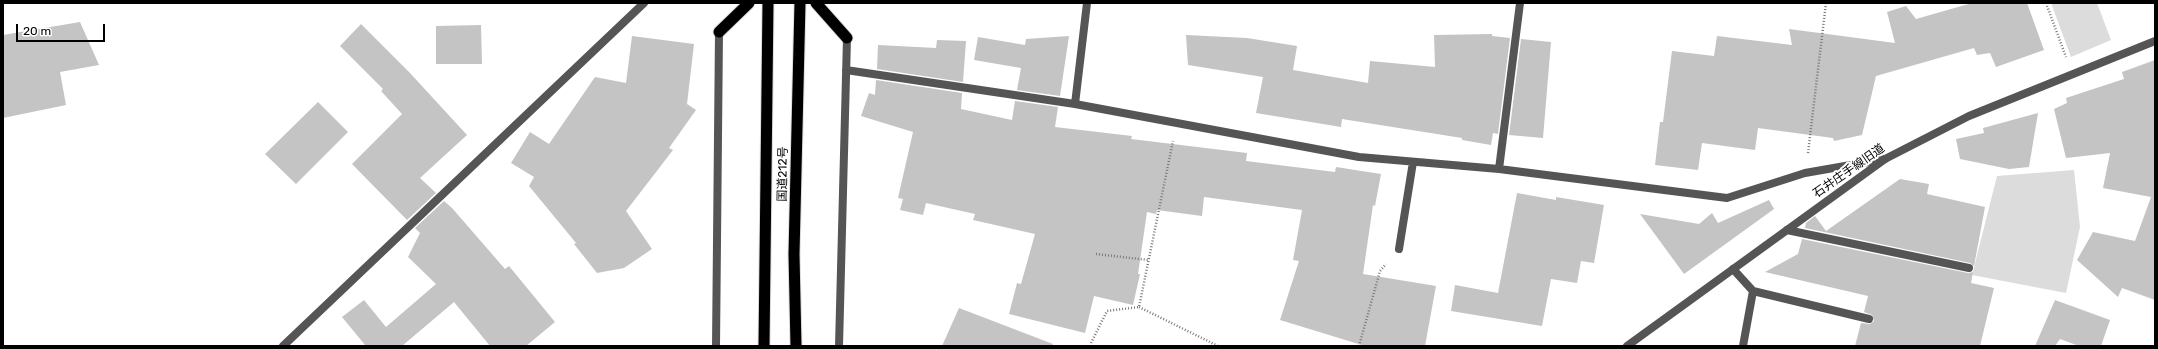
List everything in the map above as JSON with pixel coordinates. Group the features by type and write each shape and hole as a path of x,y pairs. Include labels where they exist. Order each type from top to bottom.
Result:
{"highway":[{"path":"719,32 749,3"},
{"name":"国道212号","path":"764,346 768,3"},
{"name":"国道212号","path":"796,346 794,254 800,3"},
{"path":"816,3 847,38"}],"street":[{"path":"283,346 644,3"},
{"path":"1075,104 1087,3"},
{"path":"1499,169 1520,3"},
{"path":"716,346 719,32"},
{"path":"840,346 847,38"},
{"name":"石井庄手線旧道","path":"1627,346 1885,159 1969,116 2155,41"},
{"path":"846,70 1075,104 1359,157 1499,169 1727,198 1805,173 1885,159"},
{"path":"1399,249 1413,162"},
{"path":"1787,230 1969,268"},
{"path":"1733,269 1753,291 1869,318"},
{"path":"1743,346 1753,291"}],"path":[{"path":"1805,173 1826,3"},
{"path":"2046,3 2072,75"},
{"path":"1139,307 1177,123"},
{"path":"1359,346 1380,271 1399,249"},
{"path":"1096,254 1148,260"},
{"path":"1091,343 1107,311 1139,307 1218,346"}],"shaded area":[{"path":"2051,3 2097,3 2111,40 2071,57"},
{"path":"2074,170 2080,227 2066,293 1972,275 1997,176"}],"building":[{"path":"1972,3 2027,3 2044,50 1996,67 1990,53 1977,55 1974,48 1876,76 1862,135 1834,141 1833,138 1758,128 1755,150 1702,143 1698,170 1655,165 1660,122 1663,122 1672,51 1714,56 1717,36 1792,45 1789,29 1895,43 1887,12 1906,6 1916,19"},
{"path":"80,22 99,65 60,72 66,105 3,118 3,35"},
{"path":"361,24 410,73 467,135 420,178 436,193 407,220 352,164 402,114 381,91 383,89 340,46"},
{"path":"481,25 482,64 436,64 436,26"},
{"path":"1492,34 1492,36 1510,38 1498,134 1493,133 1491,145 1462,140 1462,138 1342,119 1341,127 1256,113 1263,77 1188,65 1186,35 1247,38 1297,46 1293,70 1368,83 1370,61 1435,67 1434,35"},
{"path":"632,36 694,44 687,104 696,110 669,148 673,150 626,211 652,249 624,268 597,273 574,244 576,243 529,186 534,177 511,163 530,132 549,144 595,77 626,83"},
{"path":"1069,36 1060,96 1017,90 1021,68 974,60 978,37 1025,45 1026,39"},
{"path":"1521,39 1551,42 1543,138 1509,135"},
{"path":"937,40 966,41 963,82 877,69 878,45 936,48"},
{"path":"2155,60 2155,300 2122,288 2118,297 2077,260 2093,232 2135,241 2151,197 2103,188 2110,153 2066,158 2054,109 2067,103 2066,98 2124,79 2122,72"},
{"path":"876,80 962,93 961,109 1012,120 1015,101 1058,107 1055,127 1132,136 1131,139 1247,153 1246,161 1335,172 1336,167 1381,174 1375,206 1373,205 1363,274 1436,286 1425,346 1365,346 1280,320 1299,261 1293,260 1302,210 1204,197 1202,216 1157,210 1156,214 1147,212 1138,274 1140,274 1133,305 1094,296 1085,333 1009,314 1017,283 1021,284 1035,234 973,220 975,214 926,203 923,215 900,210 903,199 898,198 913,132 861,116 869,93 875,95"},
{"path":"318,102 348,132 296,184 265,154"},
{"path":"2038,113 2029,167 2009,169 1960,159 1956,139 1984,133 1983,128"},
{"path":"1900,179 1929,184 1927,194 1985,207 1974,266 1970,263 1805,228 1806,223 1815,216 1826,231"},
{"path":"1517,193 1556,200 1556,197 1604,205 1594,263 1581,261 1577,283 1551,279 1542,326 1451,311 1455,285 1498,293"},
{"path":"1769,200 1774,209 1684,274 1640,214 1699,224 1712,213 1718,223"},
{"path":"444,201 452,208 505,269 509,266 555,322 526,346 490,346 454,302 402,346 364,346 365,345 342,317 364,300 386,327 436,284 408,257 420,233 415,228"},
{"path":"1802,239 1968,273 1973,272 1971,283 1994,288 1980,346 1855,346 1861,323 1870,324 1874,321 1872,315 1864,312 1868,296 1765,272 1798,254"},
{"path":"2055,300 2110,320 2101,346 2079,346 2060,339 2055,346 2035,346"},
{"path":"959,308 1053,344 1052,346 942,346"}]}
